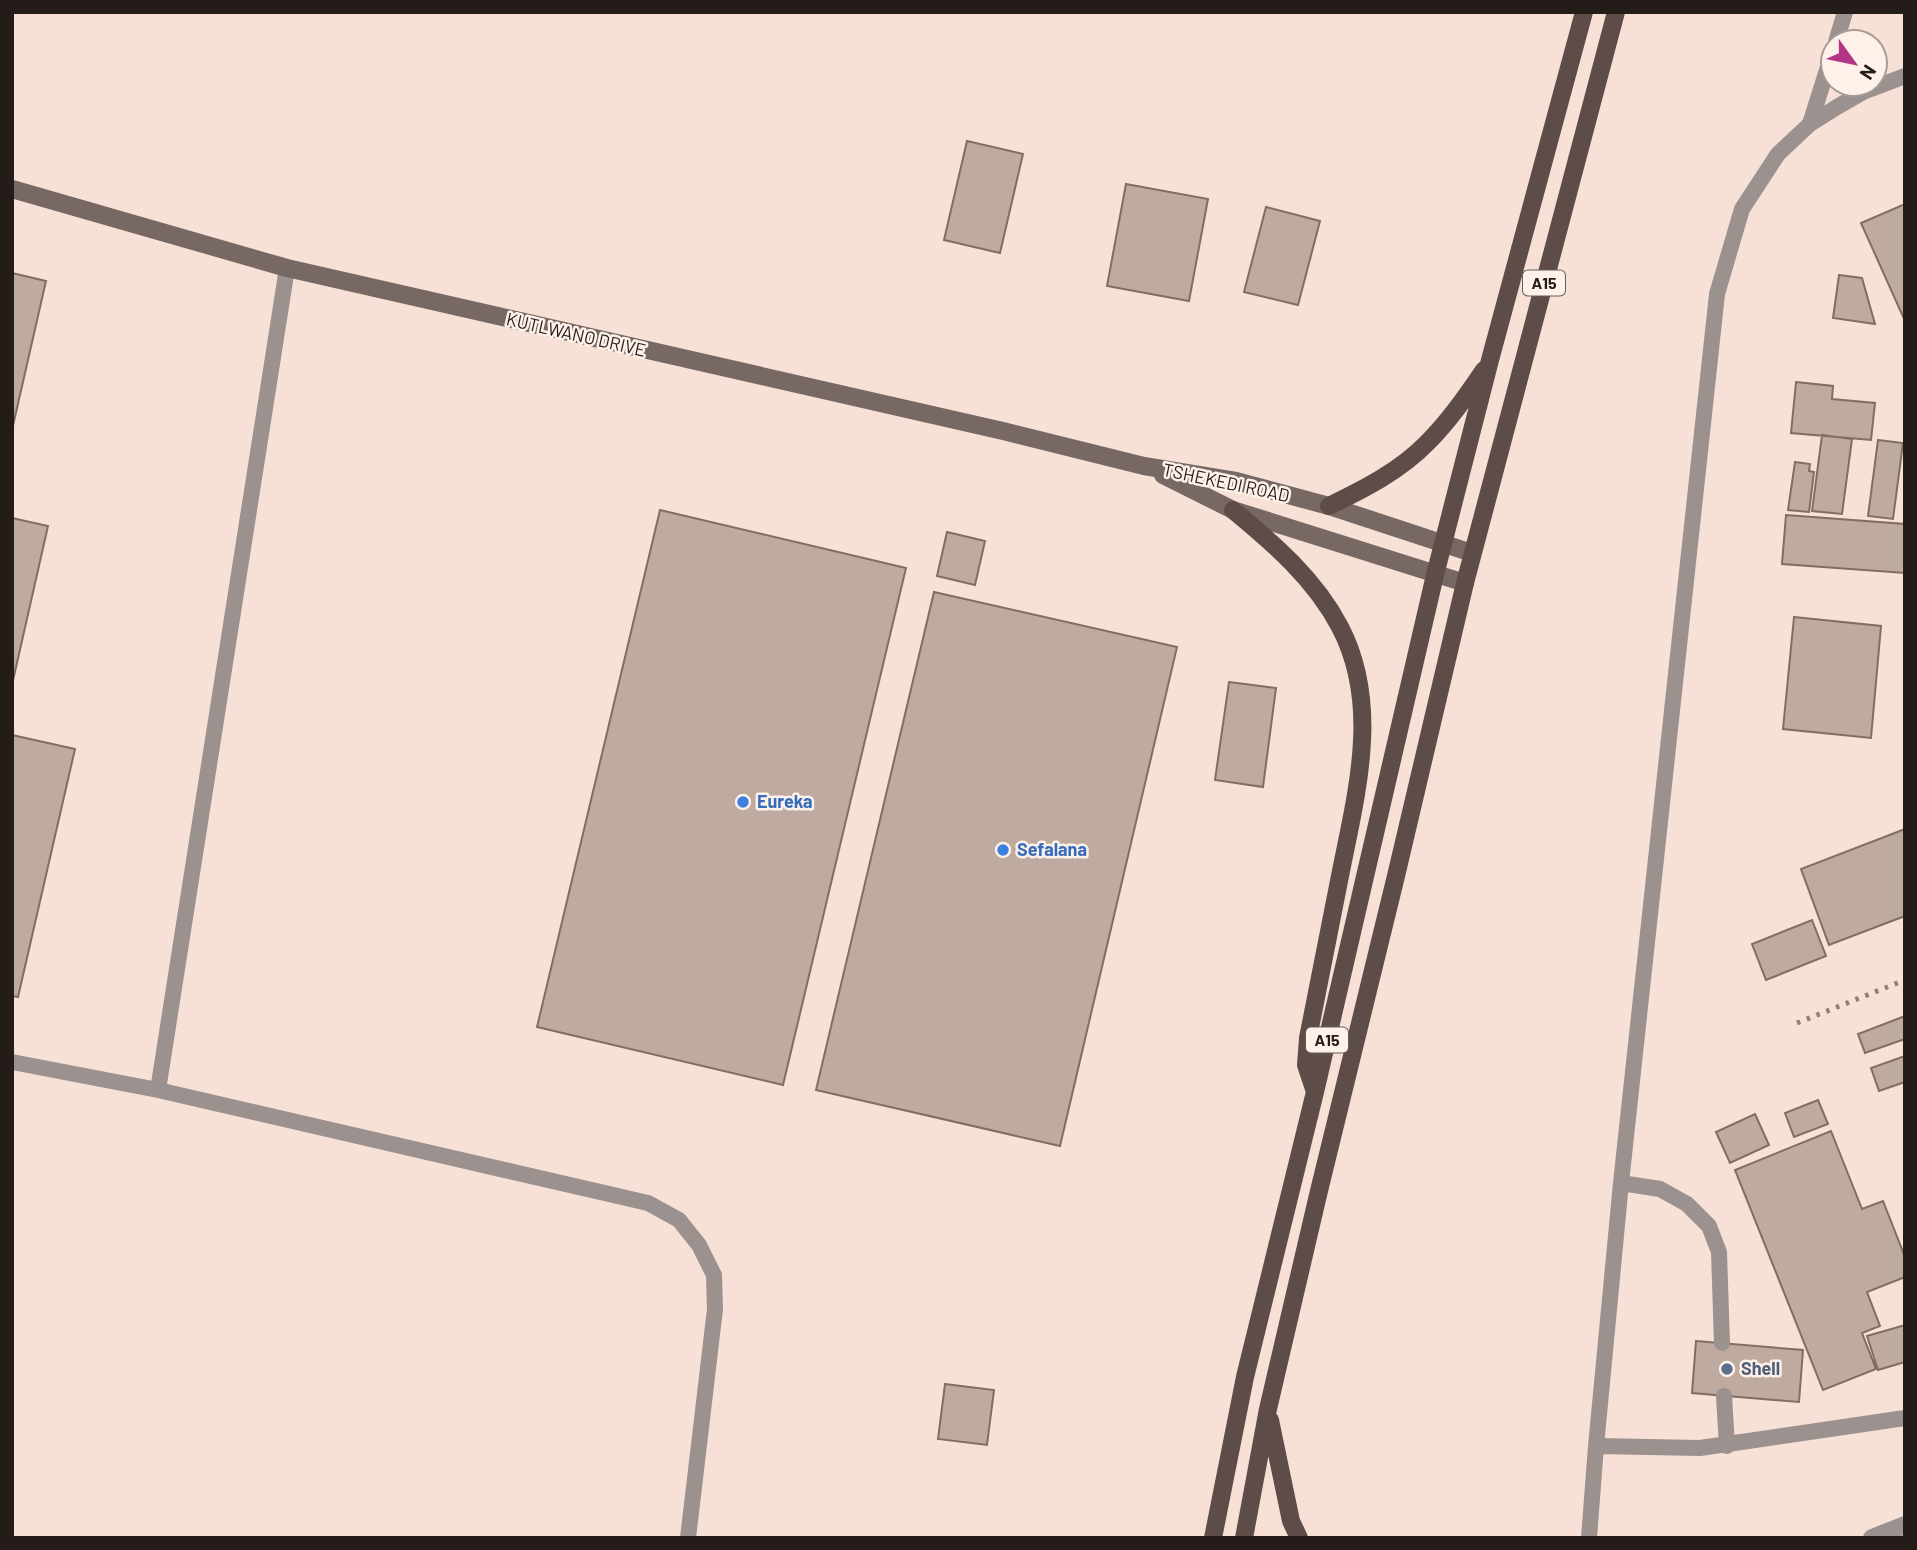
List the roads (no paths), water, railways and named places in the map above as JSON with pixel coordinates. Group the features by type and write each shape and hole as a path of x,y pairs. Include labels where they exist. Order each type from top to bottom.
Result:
{"main road":[{"name":"A15","path":"1213,1538 1245,1377 1315,1091 1435,575 1584,12"},
{"name":"A15","path":"1244,1538 1268,1409 1472,553 1616,12"},
{"path":"1329,506 1369,487 1427,444 1490,360"},
{"path":"1233,510 1275,546 1319,596 1340,626 1355,667 1362,697 1364,731 1355,800 1308,1038 1306,1065 1315,1091"},
{"path":"1268,1409 1291,1521 1299,1538"}],"street":[{"name":"KUTLWANO DRIVE","path":"12,189 287,268 1003,430 1144,466"},
{"name":"TSHEKEDI ROAD","path":"1144,466 1237,481 1329,506 1472,553"},
{"name":"TSHEKEDI ROAD","path":"1144,466 1233,510 1465,583"},
{"path":"1872,1538 1905,1525"}],"lane":[{"path":"1589,1538 1621,1183 1717,294 1742,209 1778,154 1810,124 1863,92 1905,76"},
{"path":"1810,124 1819,95"},
{"path":"158,1090 287,268"},
{"path":"12,1062 158,1090 648,1203 679,1220 699,1245 715,1275 715,1309 688,1538"},
{"path":"1621,1183 1660,1189 1688,1204 1709,1226 1719,1252 1722,1343"},
{"path":"1724,1396 1727,1446"},
{"path":"1596,1446 1727,1446 1905,1418"}],"railway":[{"path":"1797,1023 1905,980"}],"place":[{"name":"Eureka","path":"743,802"},
{"name":"Sefalana","path":"1003,850"},
{"name":"Shell","path":"1727,1369"}]}
